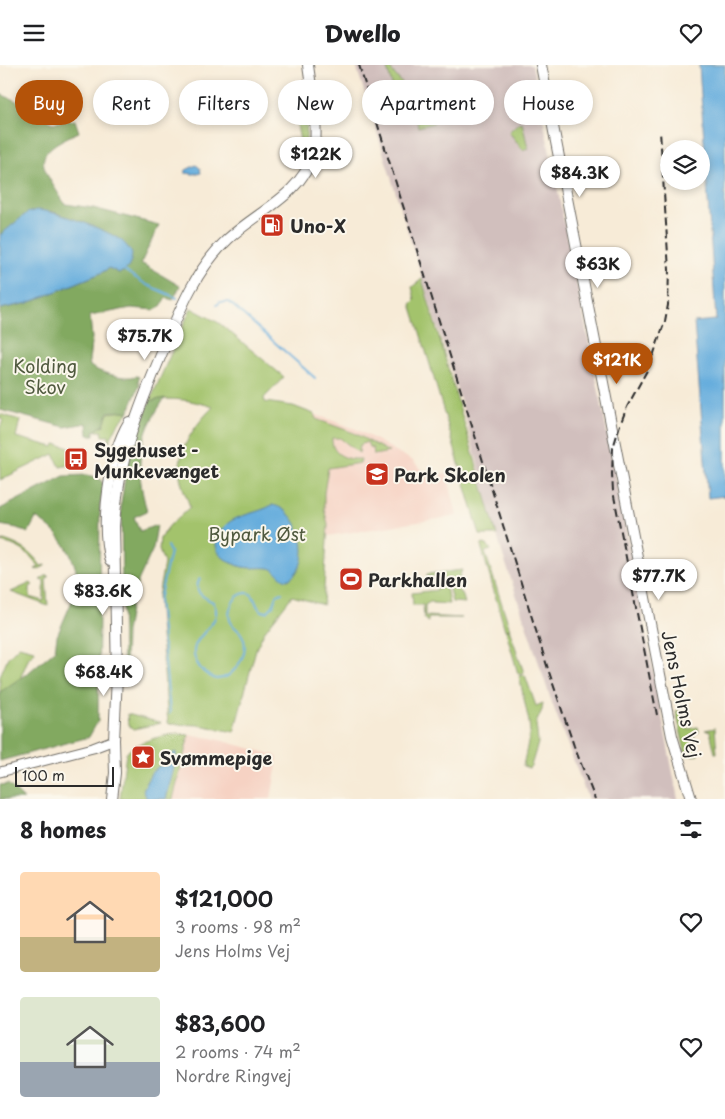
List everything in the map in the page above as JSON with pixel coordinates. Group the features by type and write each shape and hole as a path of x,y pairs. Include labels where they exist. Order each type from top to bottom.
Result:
{"main road":[{"path":"112,799 115,773 114,741 117,676 114,577 107,550 106,536 111,471 120,439 138,409 181,308 200,272 229,238 295,187 304,175 313,155 316,138 308,65"},
{"name":"Jens Holms Vej","path":"541,65 672,736 690,799"}],"street":[{"path":"0,772 114,741"}],"shaded area":[{"path":"356,65 532,65 535,80 504,80 504,125 544,125 600,397 678,799 588,799 551,700 500,546 461,402 375,125 494,125 494,80 362,80 362,84"},
{"name":"Park Skolen","path":"314,414 356,429 380,442 413,461 428,476 447,473 457,516 327,536 328,524 324,509 324,493 328,468"},
{"path":"189,735 212,738 275,755 278,758 271,799 173,799"}],"green space":[{"path":"386,65 399,80 391,80"},
{"name":"Kolding Skov","path":"0,94 15,100 15,125 77,125 79,132 52,147 46,154 44,161 49,179 65,204 93,208 159,225 141,263 180,286 173,300 166,298 161,306 155,310 131,308 90,316 92,338 90,366 113,375 137,376 139,377 138,383 140,384 128,413 125,411 108,412 104,425 94,431 94,435 88,435 87,423 65,427 0,410 0,309 28,303 109,268 119,273 125,271 100,230 51,211 0,235"},
{"path":"297,125 307,126 306,140 303,148"},
{"path":"516,125 523,125 528,148 523,150 509,132"},
{"path":"422,279 497,535 480,535 411,304 415,300 412,287"},
{"name":"Bypark Øst","path":"191,308 219,323 284,377 264,398 265,402 293,406 314,414 316,419 354,433 389,452 374,455 373,448 369,447 367,442 360,445 359,453 340,438 332,438 334,449 341,455 350,459 361,459 360,463 328,468 324,493 324,509 328,524 323,605 292,596 264,632 256,649 234,732 200,725 168,724 158,597 164,563 159,550 160,538 170,525 190,507 180,476 181,456 194,430 213,407 182,400 150,401"},
{"path":"165,398 149,426 141,452 141,479 147,511 134,517 140,531 157,525 153,549 139,579 131,603 126,632 125,668 123,669 121,504 126,471 134,441 150,401"},
{"path":"125,411 128,413 118,424 109,442 109,436 103,436 102,431 96,431 104,425 108,413"},
{"path":"0,414 20,420 16,437 54,447 55,444 77,449 79,455 82,455 82,463 60,467 54,454 0,480 0,428 3,420 0,418"},
{"path":"87,475 99,478 104,485 100,505 98,721 89,737 0,761 0,692 29,672 55,650 57,636 75,594 79,591 76,569 72,558 54,532 36,518 28,533 17,528 0,525 0,509 64,476"},
{"path":"4,540 25,550 41,566 45,566 37,570 35,569 39,567 27,553 17,547 0,542"},
{"path":"483,544 487,545 491,550 485,552 510,629 505,630 481,546"},
{"path":"462,570 460,575 461,583 457,585 465,603 452,602 448,584 439,584 437,576 427,577 427,574"},
{"path":"47,575 49,577 46,579 48,606 11,592 31,583 33,585 30,587 30,597 44,601 44,581 40,580"},
{"path":"437,586 446,586 449,604 430,602 425,605 425,616 462,618 428,618 428,622 424,619 423,605 413,605 412,593 437,590"},
{"path":"510,630 524,673 518,674 506,631"},
{"path":"19,646 34,650 35,652 29,657 20,679 0,696 0,676 8,657"},
{"path":"525,675 536,706 543,703 536,723 538,743 529,768 523,766 530,733 519,676"},
{"path":"685,710 687,729 698,727 699,732 694,734 698,755 686,756 676,711"},
{"path":"127,714 161,723 134,729 128,725"},
{"path":"715,728 717,753 715,753 710,731 705,730"},
{"path":"178,734 189,735 173,799 120,799 126,753 130,749 150,740"},
{"path":"8,784 24,799 0,799 0,785"}],"water":[{"path":"699,65 725,65 725,496 708,498 694,322 716,320 707,190 710,190 710,140 704,140"},
{"path":"196,165 200,168 201,173 185,173 186,170"},
{"path":"36,210 55,213 93,226 122,241 132,254 129,266 119,273 109,268 28,303 0,309 0,235 27,213"},
{"path":"272,505 282,509 291,516 301,538 303,550 301,562 297,572 288,580 282,578 272,569 245,568 234,564 221,556 216,545 220,532 231,521"},
{"path":"176,752 176,760 166,799 147,799 143,790 151,773 159,766 170,765 173,753"}],"waterway":[{"path":"125,271 147,285 177,298"},
{"path":"217,305 220,302 229,302 315,378"},
{"path":"167,546 170,552 159,600 170,713"},
{"path":"200,578 197,587 199,593 213,602 216,610 215,618 200,637 194,652 196,661 202,670 216,679 232,673 239,664 244,651 243,637 233,625 229,616 235,599 242,594 250,593 259,608 267,612 273,606 277,595 282,593"}],"railway":[{"path":"359,65 548,669 574,746 595,799"},
{"path":"657,715 613,491 612,474 613,448 620,425 627,407 650,365 665,321 668,305 669,270 660,131"}],"place":[{"name":"Uno-X","path":"272,225"},
{"name":"Sygehuset - Munkevænget","path":"76,459"},
{"name":"Park Skolen","path":"377,474"},
{"name":"Parkhallen","path":"351,579"},
{"name":"Svømmepige","path":"143,757"}]}
